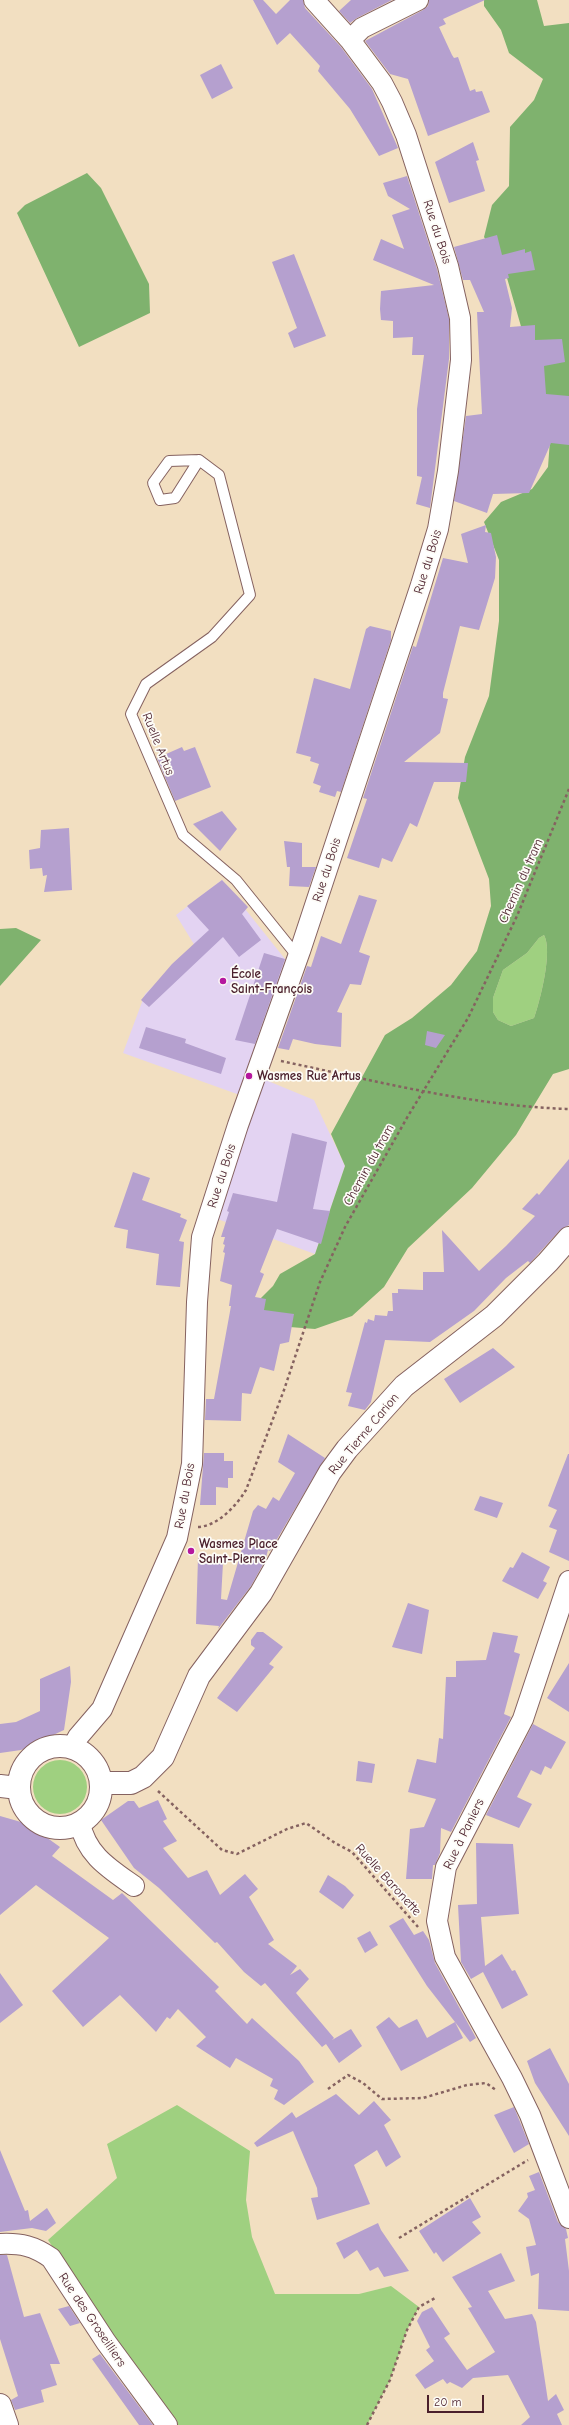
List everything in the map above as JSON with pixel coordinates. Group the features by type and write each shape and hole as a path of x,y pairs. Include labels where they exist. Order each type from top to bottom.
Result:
{"street":[{"name":"Rue du Bois","path":"72,1748 78,1737 102,1708 147,1611 177,1538 192,1464 197,1302 202,1237 238,1125 298,957 438,529 448,471 461,360 460,318 448,266 404,128 382,83 350,40 314,0"},
{"path":"350,40 362,28 418,0"},
{"name":"Rue Tierne Carion","path":"101,1783 131,1783 143,1777 163,1757 199,1676 261,1593 330,1472 347,1450 404,1386 494,1316 548,1262 569,1238"},
{"name":"Rue à Paniers","path":"569,1581 523,1719 446,1867 437,1921 440,1942 445,1957 518,2091 569,2218"},
{"path":"55,1747 72,1748 85,1755 98,1771 101,1783 97,1805 90,1815 80,1823 67,1828 52,1828 38,1822 28,1812 9,1787 35,1755 55,1747"},
{"path":"80,1823 85,1841 100,1862 134,1886"},
{"name":"Rue des Groseilliers","path":"0,2244 21,2243 37,2248 51,2258 106,2342 167,2425"},
{"path":"0,2405 7,2425"}],"lane":[{"name":"Ruelle Artus","path":"199,460 219,475 250,595 212,637 146,684 131,714 183,835 236,880 298,957"},
{"path":"199,460 175,498 160,500 153,483 169,461 199,460"}],"path":[{"name":"Chemin du tram","path":"180,1526 201,1527 215,1521 233,1507 246,1490 284,1390 320,1282 345,1228 474,1006 517,916 569,789"},
{"path":"263,1057 423,1092 546,1108 569,1108"},
{"name":"Ruelle Baronette","path":"143,1777 222,1850 237,1854 287,1829 306,1823 352,1852 415,1925 440,1942"},
{"path":"328,2089 348,2075 363,2083 382,2099 423,2098 467,2085"},
{"path":"399,2238 516,2166"},
{"path":"367,2425 390,2380 407,2330 419,2307 435,2298"}],"shaded area":[{"path":"222,880 293,969 256,1076 314,1100 345,1166 315,1254 209,1216 248,1098 123,1053 145,994 195,946 176,915"}],"green space":[{"path":"484,0 537,0 544,26 569,23 569,1069 553,1074 516,1135 472,1188 408,1248 384,1287 352,1316 315,1329 277,1326 252,1307 273,1286 280,1274 315,1254 345,1166 331,1134 385,1035 412,1018 451,985 477,951 491,906 489,879 458,798 465,757 489,696 499,621 499,560 484,522 501,502 532,489 548,467 550,440 531,361 505,271 484,237 492,205 509,186 510,127 534,100 543,79 509,53 501,30 484,6","holes":["544,935 547,952 545,976 534,1018 511,1026 498,1020 493,1012 493,998 503,970 527,953 539,938"]},
{"path":"87,173 101,188 149,284 150,313 79,347 17,213 25,205"},
{"path":"16,928 41,940 0,986 0,929"},
{"path":"544,935 547,952 545,976 534,1018 511,1026 498,1020 493,1012 493,998 503,970 527,953 539,938"},
{"path":"60,1760 70,1762 79,1768 85,1777 87,1787 85,1797 79,1806 70,1812 60,1814 50,1812 41,1806 35,1797 33,1787 35,1777 41,1768 50,1762"},
{"path":"177,2105 250,2151 246,2200 252,2237 275,2294 359,2294 391,2286 419,2307 407,2330 390,2380 367,2425 173,2425 48,2240 117,2178 107,2144"}],"building":[{"path":"253,0 263,0 276,14 290,0 303,0 305,8 341,47 372,89 398,148 379,156 350,109 318,71 320,66 290,33 277,45"},
{"path":"351,0 392,0 350,23 339,11"},
{"path":"429,0 485,0 443,19 446,24 439,27 452,55 454,58 458,57 470,91 475,89 476,92 482,91 490,112 428,136 408,79 390,74 365,41 423,10 428,6"},
{"path":"221,64 233,88 212,99 200,75"},
{"path":"473,142 479,160 476,161 485,191 449,203 435,162"},
{"path":"407,176 437,269 449,319 449,359 430,508 416,504 422,477 417,476 417,409 424,355 412,355 413,337 393,338 393,321 381,320 380,309 381,291 434,285 373,260 381,239 404,249 392,215 410,209 388,196 383,183"},
{"path":"497,235 502,255 525,249 525,253 531,251 535,270 508,274 509,278 505,279 512,308 510,327 535,325 535,340 562,339 565,362 544,366 546,394 569,396 569,445 551,443 529,493 493,494 487,513 454,501 466,416 482,414 477,312 484,312 470,280 463,280 454,247"},
{"path":"294,254 326,336 294,348 288,333 297,328 272,262"},
{"path":"486,525 485,532 491,533 496,557 495,578 479,630 460,626 443,693 443,698 448,699 440,733 404,762 468,763 466,782 434,782 417,827 410,823 392,862 382,858 379,868 347,858 367,799 363,798 413,646 416,647 443,558 468,563 461,534"},
{"path":"370,626 391,631 391,640 341,792 337,791 335,797 319,792 321,786 313,783 319,764 310,761 311,757 296,753 314,678 350,689 366,629"},
{"path":"182,747 184,751 195,747 211,787 175,801 157,758"},
{"path":"222,811 237,829 220,851 193,824"},
{"path":"69,828 72,890 44,892 47,875 43,876 42,868 30,869 29,850 40,848 41,830"},
{"path":"284,841 302,843 302,867 316,867 309,887 289,886 290,867 287,867"},
{"path":"222,880 248,907 242,914 261,940 239,957 223,937 149,1007 141,1000 172,964 209,930 187,906"},
{"path":"359,895 377,900 359,952 370,956 361,985 350,984 337,1012 342,1013 341,1047 315,1044 293,1039 289,1050 278,1048 307,966 311,967 321,936 341,944"},
{"path":"264,953 285,959 255,1044 235,1040"},
{"path":"146,1027 186,1039 185,1043 226,1058 221,1074 139,1048"},
{"path":"427,1031 445,1035 436,1048 425,1045"},
{"path":"292,1133 327,1142 313,1209 330,1211 321,1244 277,1229 260,1272 264,1274 255,1297 266,1299 264,1310 294,1314 289,1342 280,1344 274,1371 260,1367 251,1394 242,1393 241,1421 205,1420 206,1399 214,1399 231,1306 229,1306 232,1285 220,1281 225,1253 223,1252 225,1245 223,1244 225,1237 221,1237 229,1212 227,1211 233,1193 277,1202"},
{"path":"569,1159 569,1225 560,1230 530,1263 528,1261 506,1278 474,1311 430,1342 385,1340 371,1402 365,1410 348,1406 352,1393 346,1392 365,1322 367,1323 368,1319 374,1321 375,1315 387,1316 388,1311 393,1311 392,1293 398,1293 398,1289 423,1290 423,1272 444,1272 442,1230 479,1271 535,1216 522,1209 537,1193 539,1195"},
{"path":"133,1172 150,1178 142,1200 181,1214 180,1217 187,1220 179,1241 184,1242 180,1287 156,1285 159,1254 126,1248 128,1230 114,1227"},
{"path":"493,1348 515,1367 460,1403 444,1379"},
{"path":"288,1434 325,1458 270,1551 268,1550 265,1561 251,1586 218,1629 219,1626 196,1624 198,1558 223,1563 221,1599 227,1600 253,1511 258,1505 266,1509 273,1497 279,1501 295,1473 278,1462"},
{"path":"204,1453 224,1453 224,1461 233,1461 233,1478 228,1478 228,1488 216,1487 216,1505 200,1505"},
{"path":"568,1454 569,1561 549,1552 557,1530 549,1527 557,1510 548,1506"},
{"path":"480,1496 503,1503 497,1518 474,1510"},
{"path":"522,1552 550,1567 543,1581 547,1583 538,1599 502,1581 510,1567 513,1568"},
{"path":"408,1603 429,1610 422,1654 392,1647"},
{"path":"257,1632 263,1632 283,1647 269,1664 274,1667 237,1712 217,1698 255,1648 251,1645 251,1640"},
{"path":"493,1632 518,1636 514,1652 520,1654 504,1714 511,1717 451,1832 441,1828 440,1853 435,1865 433,1865 432,1879 406,1879 410,1829 424,1827 436,1799 408,1792 417,1759 436,1763 439,1738 443,1739 446,1677 456,1677 456,1661 486,1660"},
{"path":"569,1663 569,1712 547,1698"},
{"path":"70,1666 71,1682 64,1730 21,1750 0,1753 0,1724 16,1722 40,1711 40,1679"},
{"path":"533,1724 566,1742 551,1769 545,1766 541,1775 531,1770 517,1797 532,1804 519,1828 486,1815"},
{"path":"358,1761 375,1764 372,1783 356,1781"},
{"path":"158,1800 167,1819 163,1821 177,1841 163,1848 188,1878 207,1870 220,1895 245,1874 258,1889 249,1897 274,1940 268,1944 297,1966 290,1975 300,1969 309,1979 296,1993 334,2038 332,2040 351,2029 362,2046 339,2063 326,2044 322,2047 265,1983 261,1986 244,1972 217,1942 215,1943 159,1888 134,1868 101,1820 128,1801 134,1801 139,1808"},
{"path":"0,1816 21,1822 60,1847 52,1856 113,1900 122,1893 219,1987 215,1991 247,2024 252,2018 299,2061 314,2082 284,2105 274,2099 278,2090 270,2086 273,2079 236,2058 230,2068 196,2046 206,2037 178,2009 170,2019 167,2017 156,2032 120,1995 83,2027 52,1991 109,1938 36,1885 0,1915"},
{"path":"476,1843 513,1844 519,1914 481,1917 485,1966 502,1954 512,1971 515,1970 528,1995 502,2009 483,1972 471,1979 461,1962 458,1905 477,1904"},
{"path":"328,1875 345,1886 354,1895 343,1909 319,1892"},
{"path":"403,1918 414,1935 423,1931 429,1940 435,1963 476,2038 470,2042 427,1986 389,1926"},
{"path":"370,1931 378,1945 365,1953 357,1938"},
{"path":"0,1973 23,2005 0,2023"},
{"path":"389,2017 399,2028 417,2019 427,2038 455,2022 463,2038 401,2071 376,2027"},
{"path":"550,2048 569,2084 569,2136 535,2083 527,2061"},
{"path":"336,2094 359,2115 374,2101 391,2120 384,2125 401,2157 386,2167 377,2150 354,2165 370,2204 317,2220 311,2198 318,2197 317,2188 293,2131 257,2147 254,2143 292,2112 296,2118"},
{"path":"514,2107 529,2144 514,2153 494,2115"},
{"path":"0,2150 25,2211 28,2210 30,2221 47,2208 56,2223 46,2231 32,2228 0,2232"},
{"path":"539,2172 558,2222 566,2229 568,2238 565,2239 569,2271 569,2311 538,2309 539,2273 531,2276 526,2247 536,2245 529,2219 518,2211 528,2197 527,2193 535,2190 529,2176"},
{"path":"470,2198 481,2217 472,2222 481,2233 443,2262 436,2252 434,2254 419,2231"},
{"path":"378,2223 381,2230 409,2271 384,2277 378,2267 370,2271 357,2250 344,2259 336,2243"},
{"path":"501,2253 515,2281 488,2291 505,2319 532,2314 536,2322 548,2401 556,2394 564,2410 557,2414 562,2425 521,2425 530,2417 508,2375 473,2378 462,2388 450,2382 447,2384 443,2379 425,2389 415,2375 434,2361 426,2350 430,2347 417,2321 422,2312 432,2307 450,2334 444,2338 467,2370 495,2352 468,2308 472,2307 452,2277"},
{"path":"0,2255 7,2255 24,2317 40,2313 60,2364 50,2364 57,2385 41,2390 44,2402 15,2410 11,2400 18,2396 0,2339"},
{"path":"69,2306 80,2323 70,2326 58,2309"},
{"path":"100,2354 153,2425 139,2425 92,2359"}],"place":[{"name":"École Saint-François","path":"223,981"},
{"name":"Wasmes Rue Artus","path":"249,1076"},
{"name":"Wasmes Place Saint-Pierre","path":"191,1551"}]}
